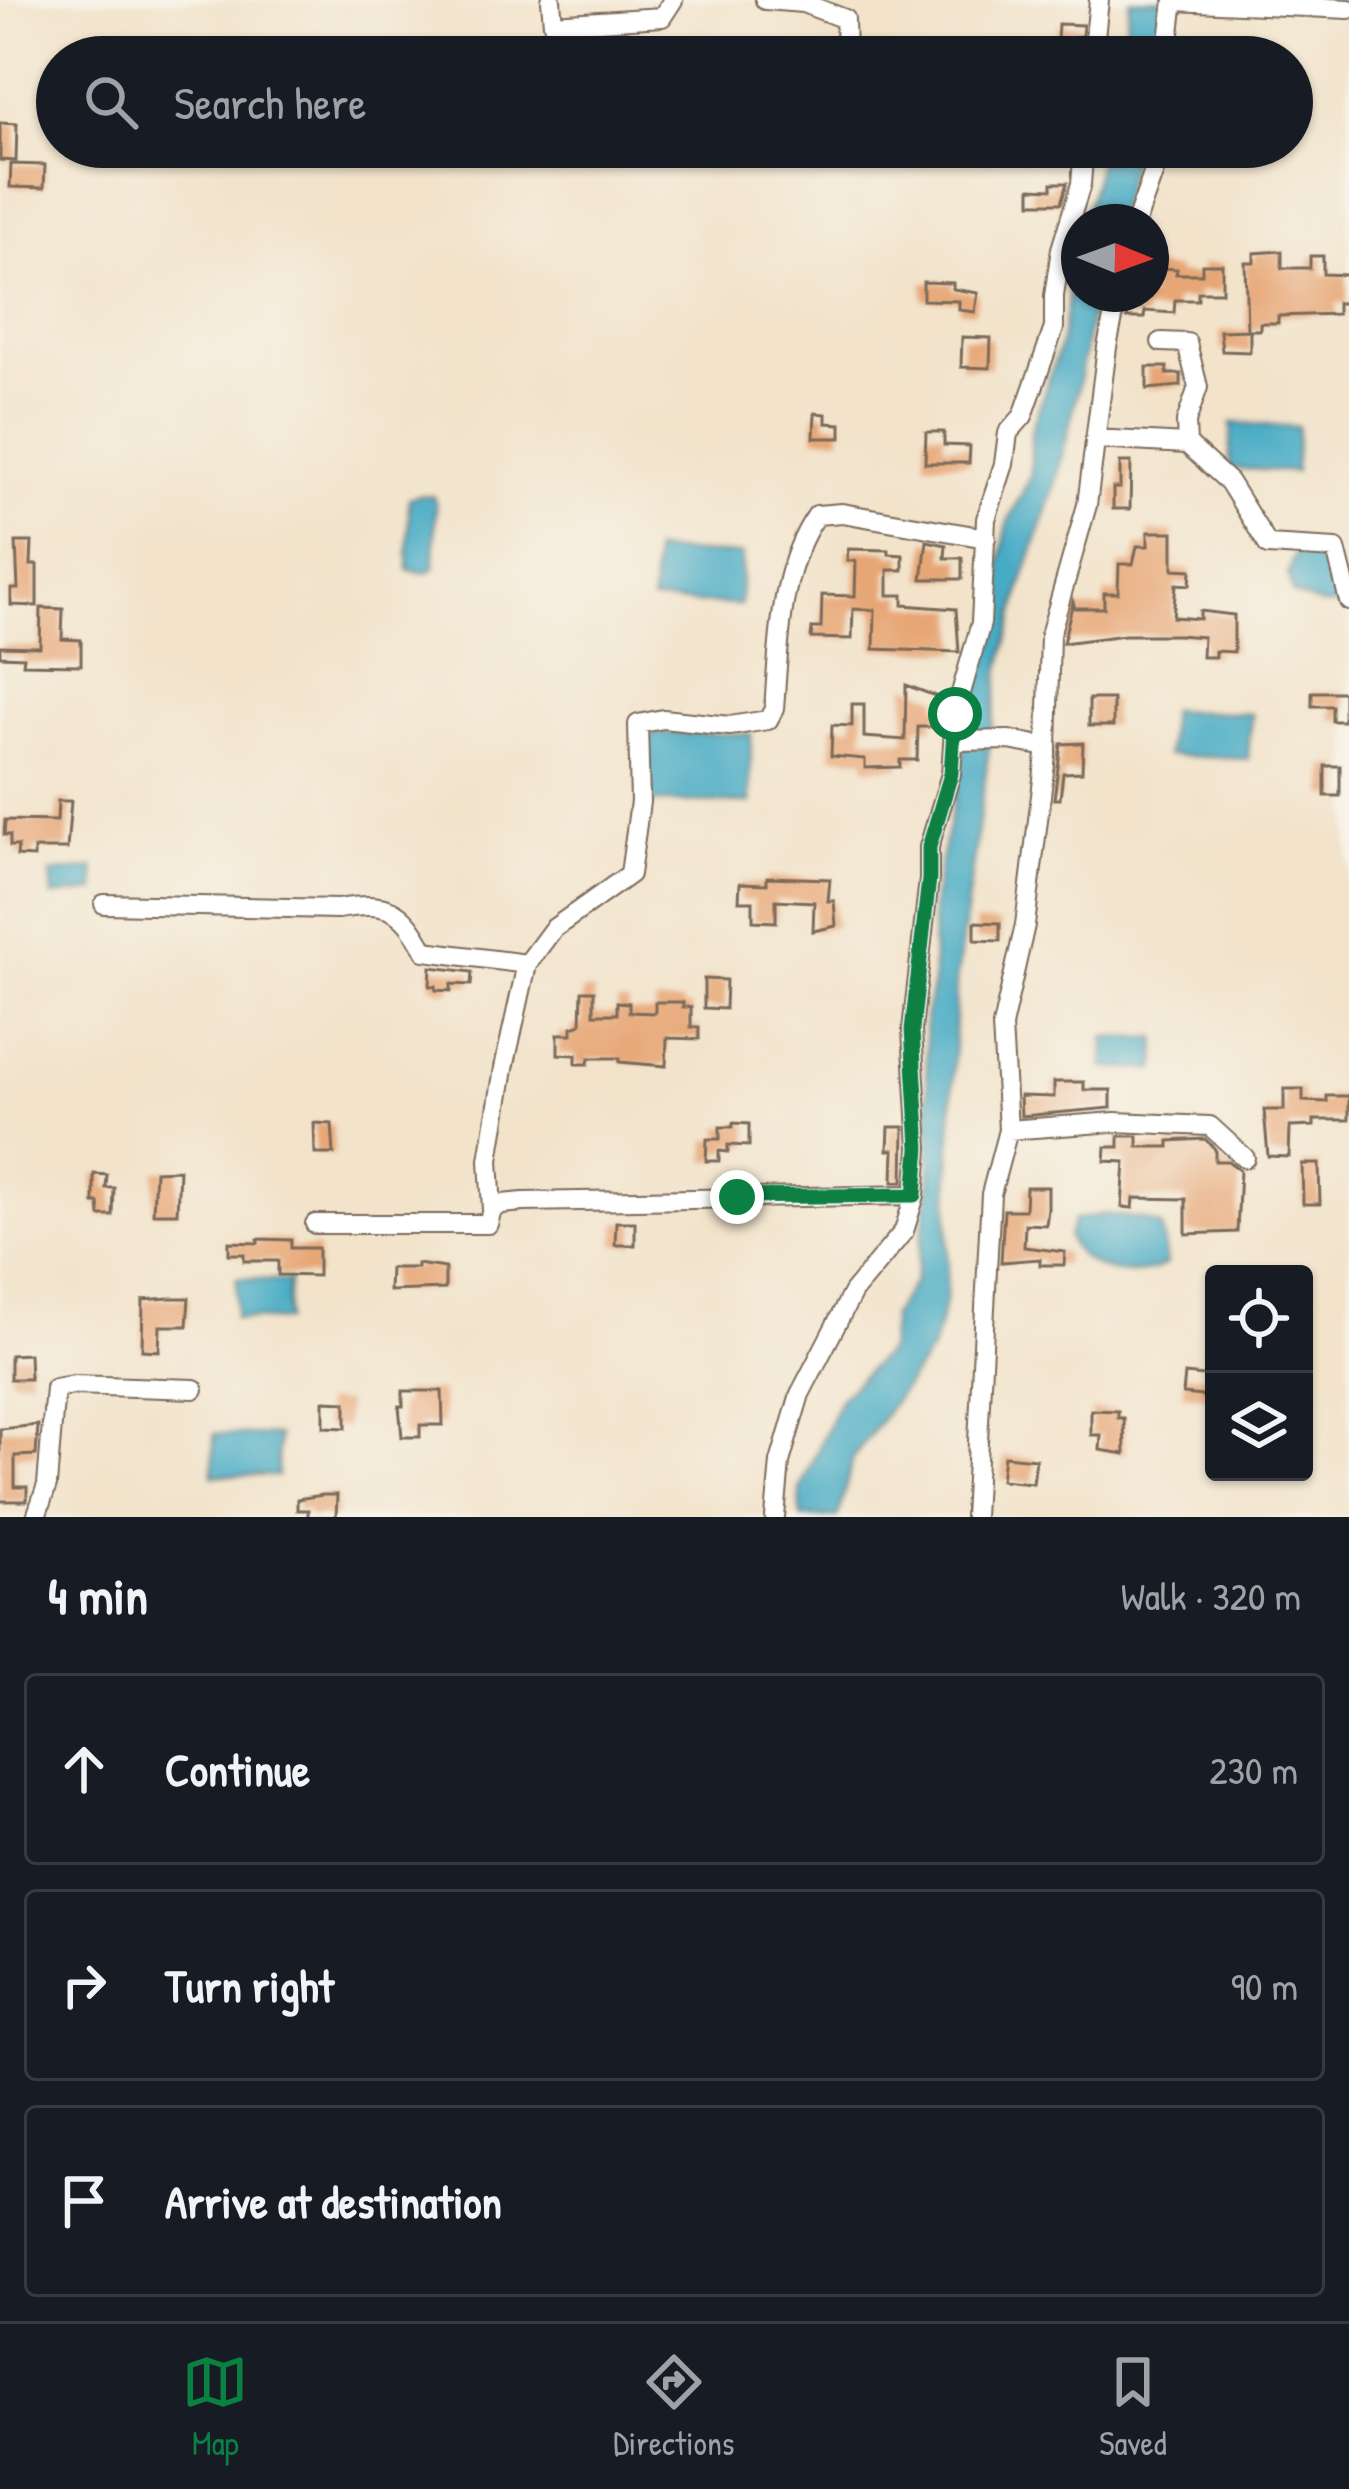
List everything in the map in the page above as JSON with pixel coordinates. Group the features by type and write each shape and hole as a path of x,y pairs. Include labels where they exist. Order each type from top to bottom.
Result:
{"street":[{"path":"551,0 554,24 662,17 673,0"},
{"path":"765,0 803,3 845,19 845,36"},
{"path":"1096,36 1099,0"},
{"path":"1170,36 1174,1 1349,9"},
{"path":"775,1517 780,1462 800,1394 853,1292 904,1231 915,1195 919,1148 912,1030 929,847 951,774 957,741 955,714 981,623 986,519 1004,464 1008,433 1023,416 1054,328 1061,249 1082,168"},
{"path":"1142,204 1155,168"},
{"path":"974,1517 991,1194 1008,1130 1002,1026 1024,926 1047,747 1050,635 1087,505 1115,312"},
{"path":"1161,342 1187,343 1198,387 1186,422 1187,444"},
{"path":"1095,439 1187,444 1229,482 1268,545 1336,549 1349,601"},
{"path":"315,1224 488,1224 493,1209 489,1160 527,964 553,929 630,874 640,802 638,724 663,719 730,726 768,720 784,604 808,527 817,515 842,513 986,538"},
{"path":"957,741 1047,747"},
{"path":"104,904 338,909 371,904 399,913 410,923 424,951 527,964"},
{"path":"1008,1130 1115,1122 1210,1126 1245,1159"},
{"path":"493,1209 523,1202 915,1195"},
{"path":"36,1517 46,1485 55,1388 194,1389"}],"water":[{"path":"1130,0 1165,0 1160,36 1125,36"},
{"path":"1097,168 1129,168 1120,204 1088,204"},
{"path":"1066,312 1091,312 1056,482 1000,671 956,983 946,1298 932,1349 853,1458 838,1517 801,1517 800,1489 841,1397 888,1350 892,1315 915,1280 931,1177 925,1018 933,982 932,904 1007,524 1031,475 1031,431 1060,346"},
{"path":"1232,423 1298,427 1295,472 1229,468"},
{"path":"433,496 436,505 434,568 427,573 408,570 409,498"},
{"path":"654,551 742,555 740,605 652,601"},
{"path":"1295,554 1328,558 1335,564 1336,605 1321,605 1293,594 1288,575"},
{"path":"1170,710 1251,714 1248,759 1167,755"},
{"path":"644,733 751,734 750,803 643,802"},
{"path":"94,868 96,891 53,896 51,873"},
{"path":"1105,1037 1157,1038 1156,1070 1104,1068"},
{"path":"1105,1214 1161,1226 1167,1263 1126,1273 1084,1258 1068,1236 1074,1220"},
{"path":"237,1278 289,1281 286,1321 235,1318"},
{"path":"214,1434 278,1436 277,1476 213,1475"}],"building":[{"path":"1058,24 1083,25 1082,36 1057,36"},
{"path":"0,123 17,124 16,161 0,160"},
{"path":"11,164 45,168 44,188 10,187"},
{"path":"1052,183 1067,183 1061,203 1031,203 1031,188 1052,189"},
{"path":"1282,251 1282,268 1310,268 1310,256 1323,256 1323,274 1347,275 1347,303 1337,303 1337,314 1278,316 1278,323 1260,323 1260,330 1247,330 1245,262 1254,262 1254,253"},
{"path":"1202,264 1222,264 1222,292 1198,292 1198,300 1175,300 1174,313 1160,312 1169,312 1169,268 1177,269 1176,274 1202,274"},
{"path":"923,282 953,283 953,289 978,293 975,312 959,310 959,301 923,300"},
{"path":"1128,312 1145,312 1144,318 1127,318"},
{"path":"1250,330 1250,352 1222,351 1220,331"},
{"path":"962,337 991,338 990,368 961,367"},
{"path":"1147,367 1167,367 1167,374 1181,374 1181,386 1147,389"},
{"path":"815,413 826,414 826,423 841,424 841,438 814,438"},
{"path":"926,432 944,432 944,445 970,446 969,463 925,463"},
{"path":"1120,462 1131,462 1130,509 1113,509 1113,488 1120,488"},
{"path":"1148,532 1173,532 1173,569 1191,570 1190,585 1176,584 1173,617 1200,619 1200,611 1234,615 1234,652 1215,651 1215,657 1202,657 1203,637 1178,635 1125,635 1063,643 1073,602 1075,608 1104,608 1104,593 1118,593 1119,564 1133,564 1137,546 1148,546"},
{"path":"927,541 946,545 945,558 962,558 962,579 922,579"},
{"path":"16,542 32,542 37,606 11,605 11,589 18,589"},
{"path":"848,549 903,555 903,570 888,570 888,595 903,595 903,605 956,609 959,652 874,649 875,610 853,609 852,639 811,638 812,628 821,628 822,595 855,596 856,561 847,561"},
{"path":"41,608 63,609 62,639 81,640 81,665 23,664 24,657 0,656 0,646 40,647"},
{"path":"906,685 938,697 938,707 943,707 941,718 933,718 933,727 918,727 917,760 900,760 900,767 865,768 865,759 831,756 832,725 852,726 852,704 864,704 864,737 905,740"},
{"path":"1312,692 1344,692 1344,721 1332,721 1332,706 1312,706"},
{"path":"1089,699 1113,699 1113,726 1089,726"},
{"path":"1083,743 1082,772 1063,773 1060,799 1054,799 1061,744"},
{"path":"1325,766 1340,766 1340,796 1325,796"},
{"path":"58,801 71,801 67,849 34,849 34,857 17,856 18,846 10,846 10,835 4,835 5,820 57,821"},
{"path":"767,877 830,879 828,901 834,901 836,926 813,931 814,902 776,900 776,922 753,921 753,901 739,901 740,883 767,884"},
{"path":"975,922 1000,923 1000,941 975,940"},
{"path":"431,967 472,972 471,985 451,984 451,991 436,990 430,986"},
{"path":"704,979 726,980 725,1009 704,1008"},
{"path":"582,991 594,991 594,1014 617,1014 617,1002 629,1003 629,1012 655,1013 655,1002 683,1002 683,1007 691,1007 691,1027 699,1027 699,1039 667,1038 666,1066 620,1062 620,1058 589,1058 588,1064 576,1064 576,1055 558,1054 558,1034 572,1034 572,1027 581,1024"},
{"path":"1054,1082 1084,1082 1084,1090 1111,1090 1111,1108 1021,1116 1020,1096 1054,1097"},
{"path":"1284,1089 1303,1089 1303,1101 1349,1096 1349,1120 1314,1120 1314,1126 1290,1127 1289,1157 1268,1156 1264,1110 1284,1110"},
{"path":"314,1123 332,1124 334,1154 315,1154"},
{"path":"733,1123 749,1124 749,1146 728,1145 728,1152 719,1151 719,1161 706,1161 707,1139 720,1139 720,1127 733,1127"},
{"path":"889,1127 904,1127 903,1182 893,1182"},
{"path":"1119,1136 1138,1136 1138,1147 1169,1147 1169,1141 1205,1139 1215,1149 1215,1161 1228,1161 1240,1170 1237,1232 1186,1234 1186,1199 1134,1198 1133,1208 1122,1207 1125,1162 1105,1161 1106,1147 1119,1147"},
{"path":"1302,1164 1319,1164 1320,1204 1303,1204"},
{"path":"179,1170 177,1213 153,1213 155,1171"},
{"path":"94,1174 107,1175 106,1188 114,1188 113,1216 100,1216 99,1203 94,1203"},
{"path":"1026,1187 1048,1187 1048,1209 1046,1225 1025,1224 1024,1247 1065,1252 1064,1265 1040,1265 1040,1259 1001,1262 1004,1210 1025,1210"},
{"path":"616,1222 635,1222 635,1245 615,1245"},
{"path":"258,1239 291,1240 291,1248 318,1248 318,1276 278,1275 278,1261 244,1261 244,1254 229,1254 229,1242 258,1243"},
{"path":"417,1264 445,1268 445,1289 389,1291 390,1268 417,1268"},
{"path":"189,1298 187,1326 160,1326 159,1351 142,1350 143,1300"},
{"path":"29,1354 30,1379 10,1379 10,1355"},
{"path":"1185,1374 1205,1376 1205,1396 1183,1394"},
{"path":"403,1391 442,1391 443,1425 420,1425 420,1437 402,1437 399,1406 403,1406"},
{"path":"324,1401 346,1402 346,1428 324,1427"},
{"path":"1091,1410 1118,1411 1118,1418 1124,1418 1125,1454 1100,1450 1101,1435 1091,1435"},
{"path":"38,1425 36,1455 15,1456 15,1487 27,1487 27,1501 0,1501 0,1429"},
{"path":"1004,1456 1036,1459 1033,1483 1001,1480"},
{"path":"337,1495 336,1517 308,1517 308,1510 297,1510 297,1499"}],"route":[{"path":"737,1197 915,1195 919,1148 912,1030 929,847 951,774 955,714"}]}
